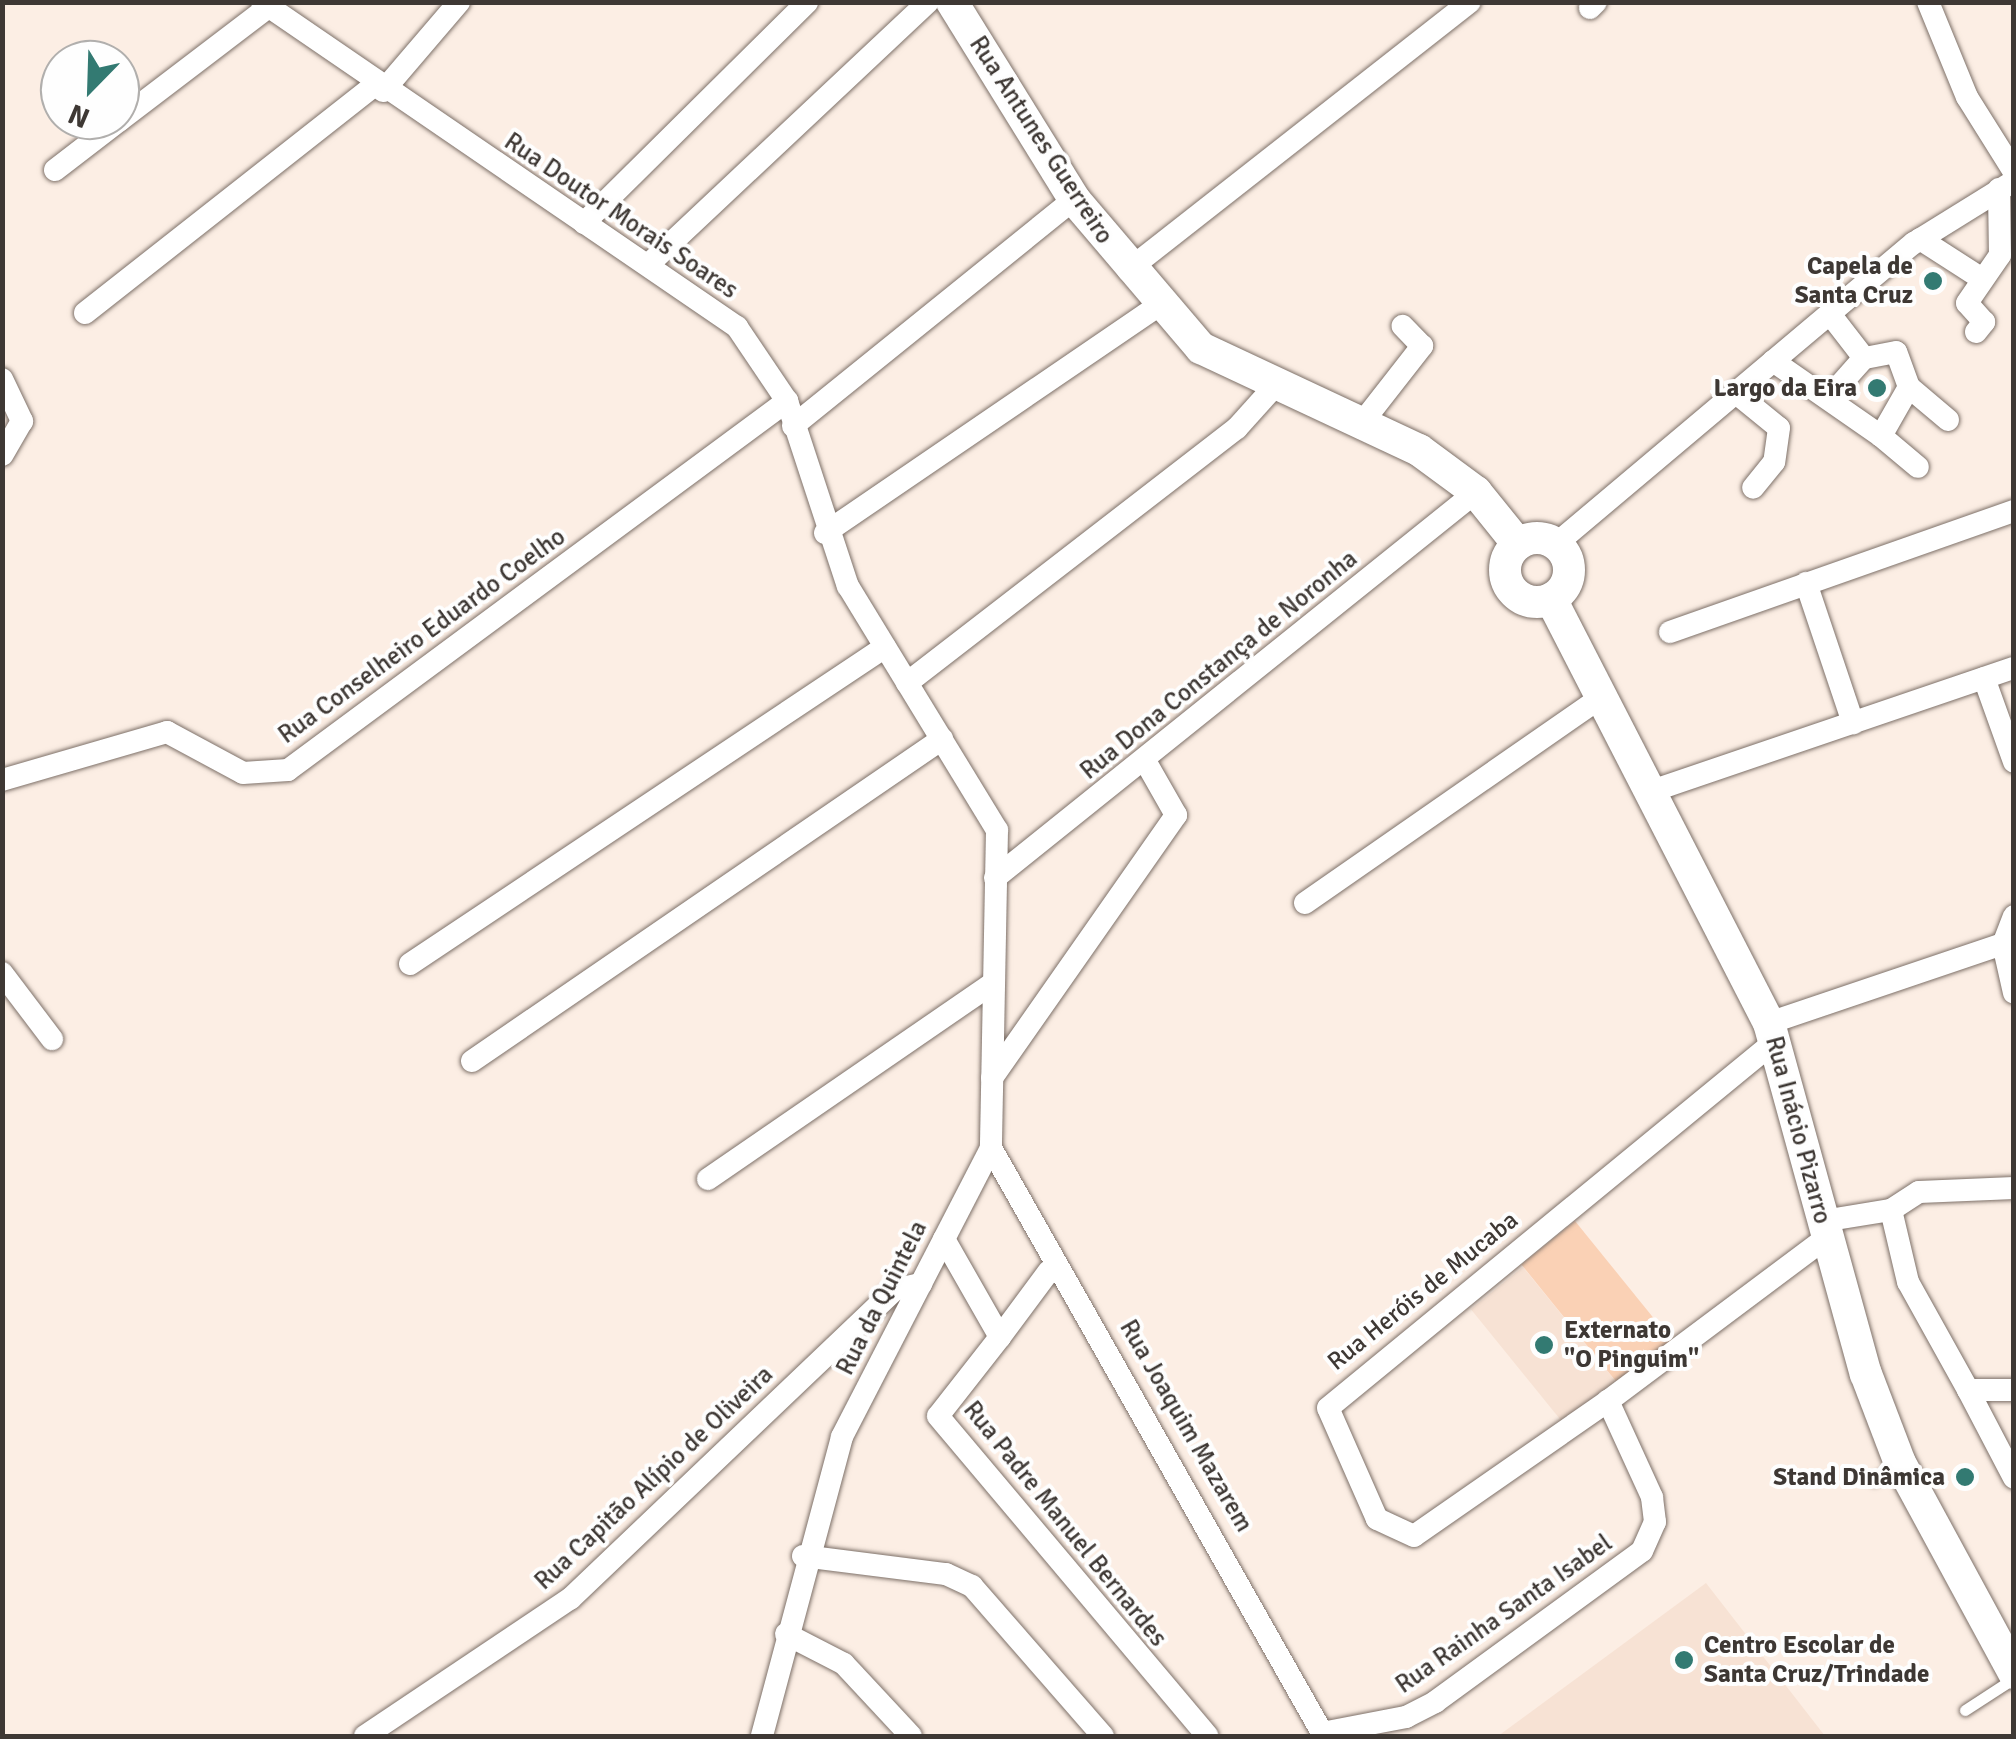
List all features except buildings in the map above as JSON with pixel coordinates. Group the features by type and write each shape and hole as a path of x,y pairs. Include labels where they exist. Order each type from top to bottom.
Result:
{"main road":[{"name":"Rua Antunes Guerreiro","path":"952,2 1074,199 1128,270 1201,348 1273,388 1365,419 1476,492 1518,544"},
{"path":"1518,544 1556,544 1569,568 1551,599 1523,599 1510,586 1505,568 1518,544"},
{"name":"Rua Inácio Pizarro","path":"1551,599 1771,1033 1887,1472 2014,1676"}],"street":[{"path":"85,313 379,88 459,2"},
{"path":"584,223 808,2"},
{"path":"650,263 928,2"},
{"path":"1128,270 1470,2"},
{"path":"1928,2 1967,96 2009,181 2003,243 1967,303 1984,322 1976,332"},
{"path":"140,104 264,5"},
{"name":"Rua Doutor Morais Soares","path":"264,5 379,88 650,263 737,327 786,401 824,533 885,647 997,830 995,878"},
{"path":"54,170 94,140"},
{"path":"1556,544 1920,239 2009,181"},
{"path":"793,426 1074,199"},
{"path":"1920,239 1982,279"},
{"path":"824,533 1159,305"},
{"path":"1830,314 1864,358"},
{"path":"1365,419 1422,346 1403,326"},
{"path":"1831,395 1864,358 1896,352 1909,387 1948,420"},
{"path":"1774,361 1831,395 1918,467"},
{"path":"2,379 22,420 2,455"},
{"path":"1881,436 1909,387"},
{"path":"907,683 1237,428 1273,388"},
{"path":"1736,393 1779,428 1774,462 1753,488"},
{"name":"Rua Conselheiro Eduardo Coelho","path":"2,780 167,732 243,773 288,770 786,401"},
{"name":"Rua Dona Constança de Noronha","path":"995,878 1476,492"},
{"path":"1670,632 2014,511"},
{"path":"1806,582 1853,723"},
{"path":"410,964 885,647"},
{"path":"1650,792 2014,668"},
{"path":"1984,678 2014,762"},
{"path":"1305,903 1599,698"},
{"path":"472,1060 942,738"},
{"path":"992,1078 1176,815 1144,759"},
{"name":"Rua da Quintela","path":"762,1736 804,1556 842,1437 991,1148 995,878"},
{"path":"2014,916 2003,944 2014,993"},
{"path":"1771,1033 2003,944"},
{"path":"2,973 52,1040"},
{"path":"708,1179 993,983"},
{"name":"Rua Heróis de Mucaba","path":"1608,1401 1414,1536 1377,1519 1328,1408 1771,1033"},
{"name":"Rua Joaquim Mazarem","path":"991,1148 1323,1735"},
{"path":"1608,1401 1825,1229 1891,1210 1918,1192 2014,1188"},
{"path":"1891,1210 1908,1282 2014,1478"},
{"path":"944,1238 1000,1337 1050,1271"},
{"name":"Rua Capitão Alípio de Oliveira","path":"365,1736 570,1600 894,1290 920,1284"},
{"name":"Rua Padre Manuel Bernardes","path":"1000,1337 938,1416 1206,1736"},
{"path":"1968,1390 2014,1390"},
{"name":"Rua Rainha Santa Isabel","path":"1323,1735 1406,1717 1436,1702 1642,1550 1655,1522 1652,1497 1608,1401"},
{"path":"804,1556 946,1574 972,1586 1103,1736"},
{"path":"786,1634 844,1664 911,1736"}],"lane":[{"path":"1964,1710 2014,1676"}],"shaded area":[{"path":"1575,1221 1673,1341 1619,1385 1521,1264"},
{"name":"Externato \"O Pinguim\"","path":"1523,1267 1617,1384 1565,1426 1471,1309"},
{"name":"Centro Escolar de Santa Cruz/Trindade","path":"1706,1583 1825,1736 1498,1736"}],"place":[{"name":"Capela de Santa Cruz","path":"1933,281"},
{"name":"Largo da Eira","path":"1877,388"},
{"name":"Externato \"O Pinguim\"","path":"1544,1345"},
{"name":"Stand Dinâmica","path":"1965,1477"},
{"name":"Centro Escolar de Santa Cruz/Trindade","path":"1684,1660"}]}
